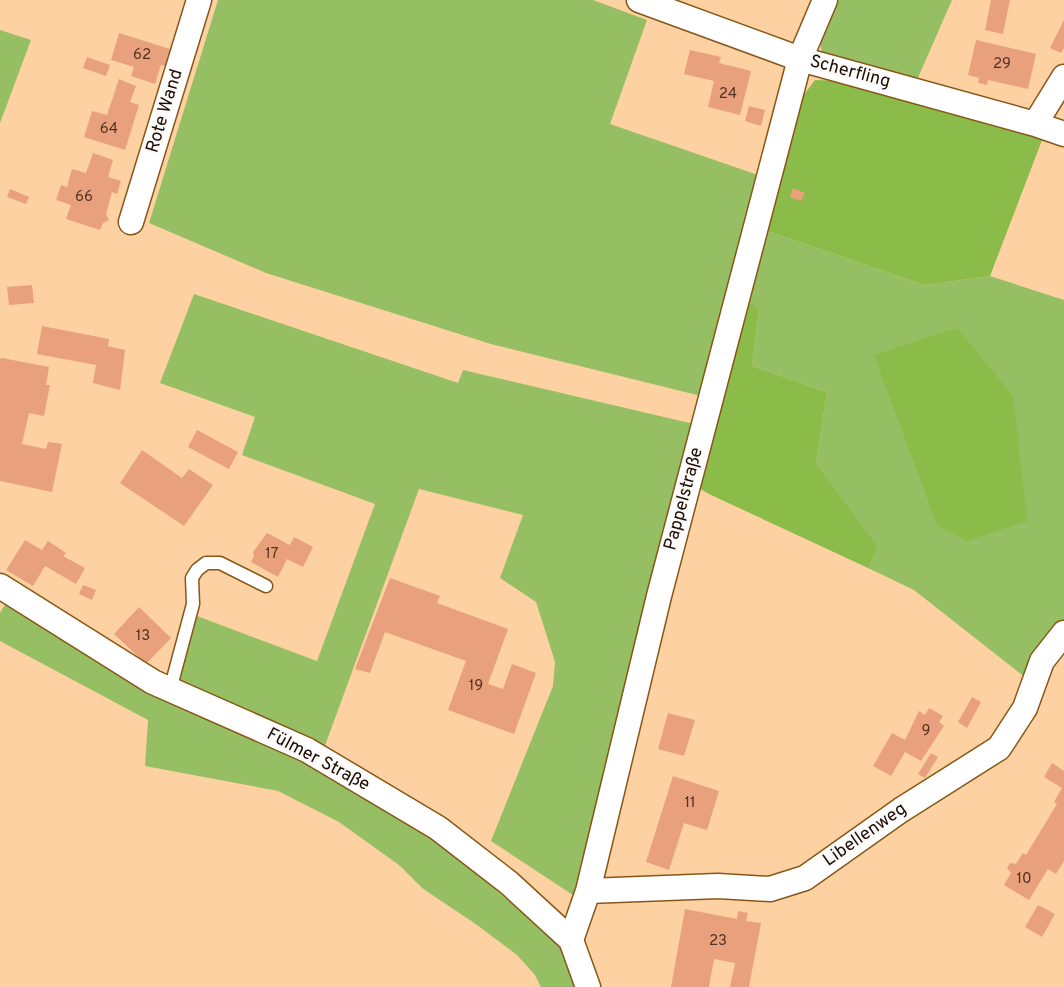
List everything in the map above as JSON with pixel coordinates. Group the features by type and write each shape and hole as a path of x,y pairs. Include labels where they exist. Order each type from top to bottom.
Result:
{"street":[{"name":"Rote Wand","path":"131,222 199,0"},
{"name":"Scherfling","path":"639,0 800,59 1064,134"},
{"name":"Pappelstraße","path":"571,940 588,891 659,596 800,59 825,0"},
{"path":"1035,124 1064,77"},
{"name":"Fülmer Straße","path":"0,586 153,682 307,750 438,828 509,883 571,940 588,987"},
{"name":"Libellenweg","path":"588,891 718,886 770,889 805,878 901,810 999,748 1025,708 1042,661 1064,633"}],"lane":[{"path":"170,690 193,604 192,578 197,570 206,563 220,563 266,586"}],"green space":[{"path":"218,0 593,0 647,20 610,124 758,175 701,396 491,344 266,273 149,223"},
{"path":"837,0 952,0 917,80 822,52 820,43"},
{"path":"0,30 31,40 0,123"},
{"path":"815,80 843,81 1044,135 990,276 925,285 764,230 800,100"},
{"path":"764,230 925,285 990,276 1064,300 1064,621 1026,678 914,590 868,568 876,546 816,463 827,392 752,366 759,309 745,298"},
{"path":"194,294 458,383 463,370 694,424 573,895 491,841 553,686 555,662 536,602 500,578 523,515 419,489 323,751 179,681 197,616 317,661 375,504 242,455 255,417 160,383"},
{"path":"745,298 759,309 752,366 827,392 816,463 877,546 868,568 699,488"},
{"path":"957,328 1013,396 1027,521 967,541 937,525 874,355"},
{"path":"9,598 301,758 431,836 565,948 579,987 541,987 535,975 517,955 422,888 399,865 339,822 278,791 145,766 148,720 0,641 0,613"}],"building":[{"path":"991,0 1010,0 1003,34 985,30"},
{"path":"1064,20 1064,48 1061,53 1050,48"},
{"path":"119,33 173,50 168,67 161,65 155,84 131,76 134,67 111,60"},
{"path":"976,40 1036,54 1028,89 988,80 987,85 978,83 979,78 968,75"},
{"path":"690,50 721,57 719,63 751,71 740,115 708,107 714,81 684,74"},
{"path":"87,57 110,65 106,76 83,68"},
{"path":"119,79 136,86 130,102 139,105 125,150 84,137 92,111 107,115"},
{"path":"749,106 765,110 761,126 745,121"},
{"path":"93,153 113,160 108,177 121,181 117,194 112,192 106,214 109,220 103,223 100,230 66,219 71,205 56,200 61,185 67,187 72,169 86,173"},
{"path":"793,188 805,193 801,201 790,197"},
{"path":"10,189 29,197 26,204 7,197"},
{"path":"32,285 34,303 9,305 7,287"},
{"path":"42,326 109,339 108,346 125,350 120,390 93,383 96,365 37,354"},
{"path":"0,359 49,367 46,385 50,385 44,416 29,413 22,444 46,449 48,442 62,444 52,492 0,481"},
{"path":"197,430 238,452 229,469 188,447"},
{"path":"142,450 182,478 189,469 213,485 184,526 120,483"},
{"path":"267,533 290,545 294,537 313,547 303,567 287,559 278,577 251,562 253,552"},
{"path":"25,540 42,550 48,541 66,553 63,556 85,568 76,584 45,566 33,586 6,570"},
{"path":"390,578 440,596 437,603 508,629 488,684 503,689 512,664 536,673 514,734 448,710 466,661 385,632 370,673 355,669"},
{"path":"83,585 96,590 92,600 79,594"},
{"path":"139,607 171,638 146,664 114,634"},
{"path":"972,697 981,702 967,728 958,722"},
{"path":"929,708 943,716 939,722 944,726 921,761 905,752 891,776 873,766 892,733 905,740 919,711 925,715"},
{"path":"668,713 695,720 684,756 658,749"},
{"path":"931,753 938,757 925,778 918,774"},
{"path":"1052,763 1064,771 1064,861 1056,874 1048,869 1029,900 1004,885 1011,873 1007,868 1010,863 1016,864 1023,853 1026,855 1057,804 1054,802 1062,788 1044,777"},
{"path":"673,776 719,791 707,830 684,823 669,870 646,862"},
{"path":"1038,905 1055,914 1042,937 1025,927"},
{"path":"685,909 737,919 738,911 748,913 746,921 761,923 749,987 730,987 735,963 714,959 709,987 671,987"}]}
